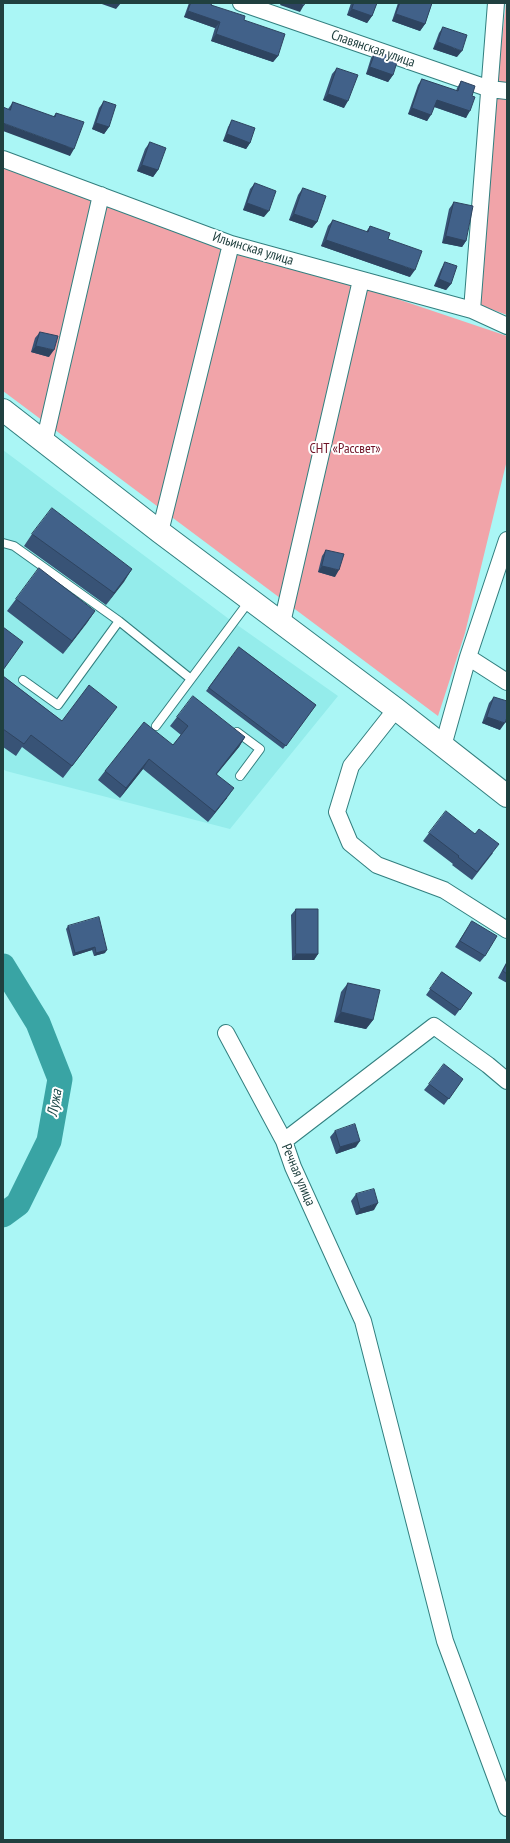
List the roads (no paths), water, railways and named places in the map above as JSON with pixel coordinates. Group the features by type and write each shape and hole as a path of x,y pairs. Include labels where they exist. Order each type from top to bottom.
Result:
{"main road":[{"path":"3,410 160,532 396,709 507,796"}],"street":[{"name":"Славянская улица","path":"241,3 490,89 507,91"},
{"path":"472,310 496,3"},
{"name":"Ильинская улица","path":"3,159 231,244 472,310 507,326"},
{"path":"44,443 101,195"},
{"path":"160,532 231,244"},
{"path":"282,623 361,280"},
{"path":"443,746 468,657 507,540"},
{"path":"468,657 507,682"},
{"path":"396,709 351,766 337,812 350,843 377,866 444,890 507,930"},
{"path":"284,1141 434,1026 488,1065 507,1081"},
{"name":"Речная улица","path":"226,1033 284,1141 293,1167 363,1321 445,1641 507,1808"}],"lane":[{"path":"3,543 14,546 119,621 191,679"},
{"path":"156,726 184,695 191,679 250,599"},
{"path":"23,680 58,705 119,621"},
{"path":"230,727 260,749 240,776"}],"waterway":[{"name":"Лужа","path":"3,966 38,1023 60,1079 49,1141 18,1204 3,1215"}],"park label":[{"name":"СНТ «Рассвет»","path":"345,449"}]}
